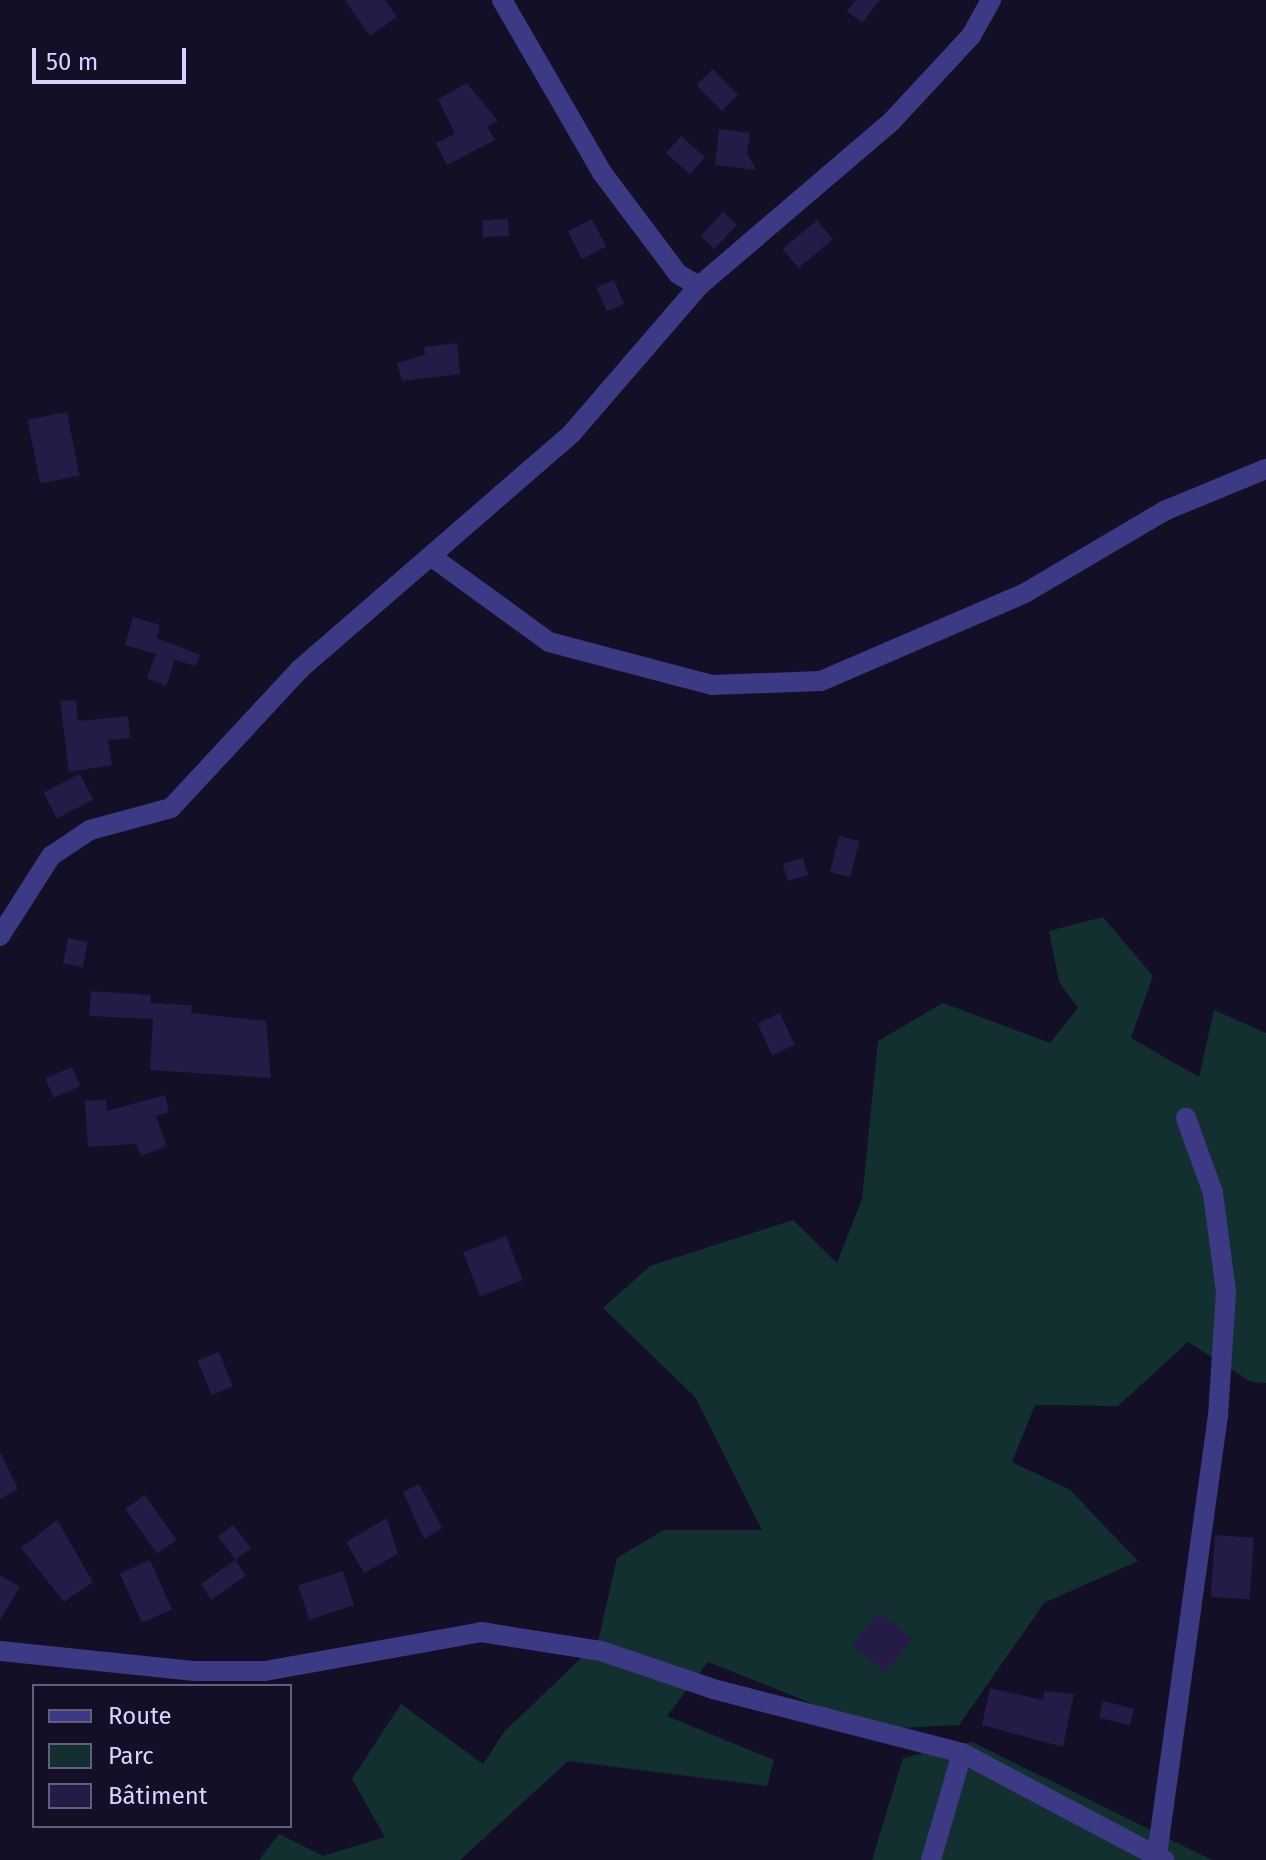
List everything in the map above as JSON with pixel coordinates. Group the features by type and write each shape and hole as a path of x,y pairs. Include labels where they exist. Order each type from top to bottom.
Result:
{"street":[{"path":"502,0 603,174 678,274 699,286"},
{"path":"0,936 51,856 90,830 171,808 300,669 572,433 699,286 868,144 971,36 991,0"},
{"path":"432,557 549,642 712,685 821,681 1025,593 1164,511 1266,469"},
{"path":"0,1651 265,1671 481,1632 601,1651 713,1689 962,1753 1160,1858 1218,1416 1226,1292 1213,1193 1186,1118"},
{"path":"931,1860 962,1753"}],"green space":[{"path":"1103,917 1153,976 1131,1038 1199,1077 1214,1010 1266,1033 1266,1383 1251,1382 1188,1342 1118,1406 1035,1405 1012,1462 1070,1490 1138,1561 1044,1603 959,1725 876,1729 708,1662 667,1716 774,1760 767,1786 568,1761 460,1860 259,1860 279,1834 323,1856 385,1837 352,1779 401,1704 483,1764 504,1732 598,1642 617,1558 664,1530 762,1530 695,1397 603,1308 650,1266 793,1220 837,1263 862,1199 878,1041 943,1003 1050,1043 1078,1008 1059,982 1049,931"},
{"path":"972,1742 1212,1860 872,1860 903,1758"}],"building":[{"path":"345,0 385,0 397,17 370,36"},
{"path":"856,0 880,0 862,23 847,11"},
{"path":"713,69 738,95 721,111 696,85"},
{"path":"467,83 498,121 487,126 495,140 447,165 436,143 455,134 438,99"},
{"path":"719,129 750,133 747,153 756,170 715,165"},
{"path":"681,136 705,157 690,174 666,153"},
{"path":"723,212 737,225 714,249 700,236"},
{"path":"508,219 509,236 483,237 482,220"},
{"path":"592,219 606,247 582,259 568,231"},
{"path":"817,220 833,239 799,268 783,249"},
{"path":"614,280 624,304 607,311 597,287"},
{"path":"457,343 460,374 402,381 397,363 425,355 424,347"},
{"path":"67,412 79,476 40,483 28,420"},
{"path":"133,617 160,625 157,638 200,655 196,666 175,660 166,686 147,678 156,654 125,645"},
{"path":"76,700 78,721 128,716 130,738 108,740 112,765 69,772 60,701"},
{"path":"80,774 93,800 57,818 43,793"},
{"path":"839,836 859,841 850,877 830,872"},
{"path":"803,858 808,875 788,881 783,864"},
{"path":"68,938 88,942 83,967 63,964"},
{"path":"91,991 151,995 150,1003 192,1005 191,1013 266,1021 271,1078 150,1070 153,1019 89,1016"},
{"path":"780,1013 795,1045 772,1055 757,1024"},
{"path":"72,1067 80,1086 54,1098 45,1078"},
{"path":"165,1095 169,1112 156,1116 167,1146 141,1156 136,1144 88,1147 85,1101 106,1100 107,1111"},
{"path":"506,1236 523,1280 480,1296 463,1252"},
{"path":"219,1352 233,1386 212,1395 198,1361"},
{"path":"0,1452 18,1489 0,1499"},
{"path":"419,1484 442,1528 424,1539 403,1492"},
{"path":"145,1495 177,1540 157,1554 125,1509"},
{"path":"387,1518 398,1554 364,1573 346,1542"},
{"path":"57,1520 93,1582 64,1602 21,1548"},
{"path":"233,1525 251,1548 236,1560 218,1537"},
{"path":"1215,1535 1254,1538 1250,1600 1211,1597"},
{"path":"150,1560 172,1609 142,1623 120,1573"},
{"path":"235,1560 246,1576 211,1600 201,1584"},
{"path":"343,1571 354,1605 309,1620 298,1586"},
{"path":"0,1575 20,1587 0,1620"},
{"path":"879,1612 912,1639 885,1672 852,1645"},
{"path":"990,1688 1043,1700 1044,1691 1074,1694 1063,1747 982,1725"},
{"path":"1103,1701 1134,1709 1130,1725 1099,1717"}]}
